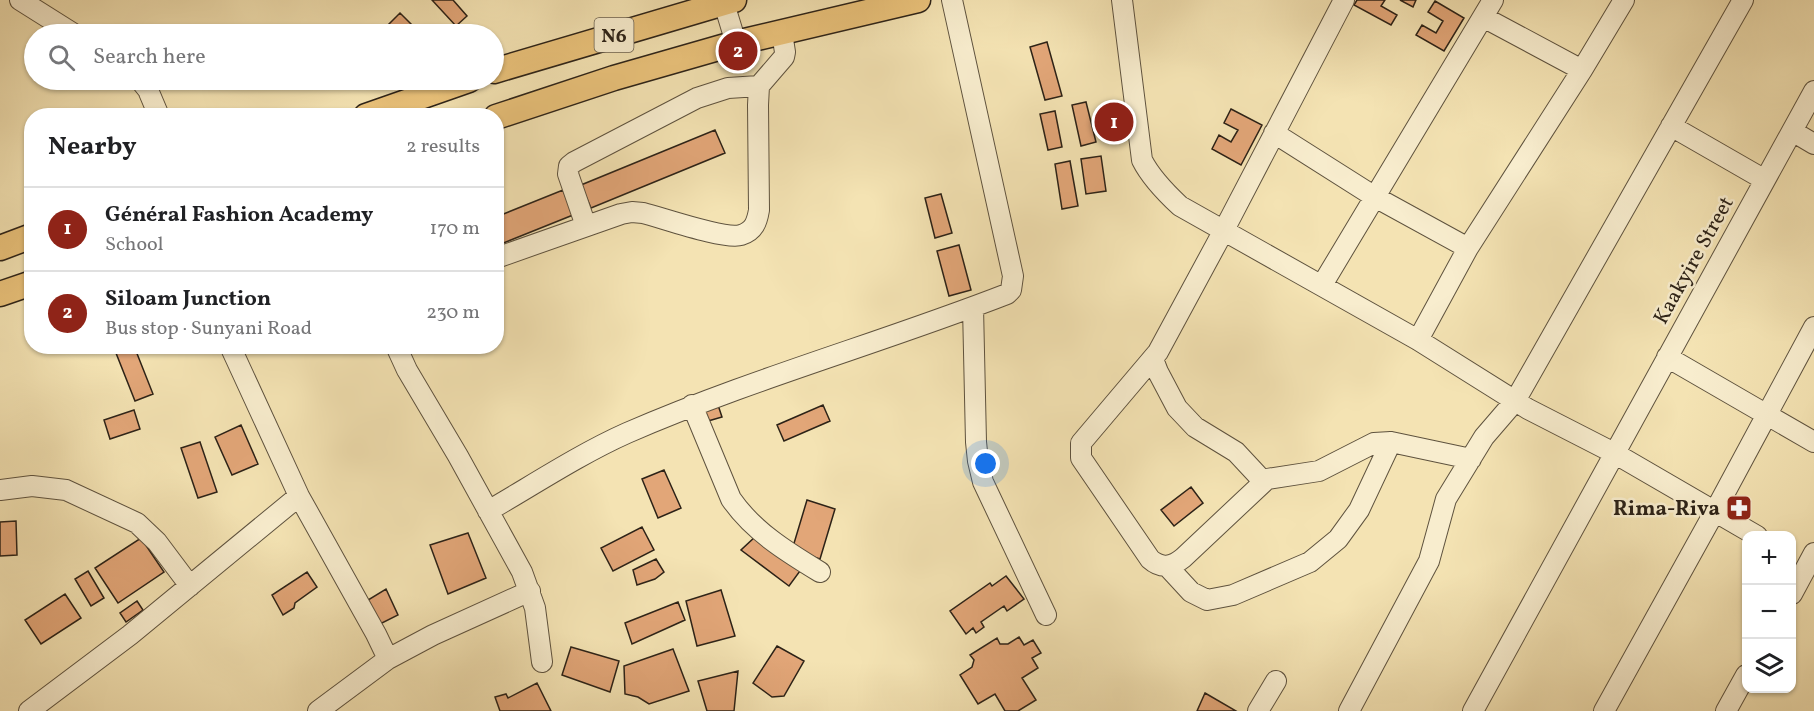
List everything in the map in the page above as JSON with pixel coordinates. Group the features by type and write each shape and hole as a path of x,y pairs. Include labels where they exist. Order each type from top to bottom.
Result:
{"main road":[{"name":"N6","path":"504,114 614,78 736,44 918,0"},
{"name":"N6","path":"504,68 727,1"},
{"path":"389,108 440,90"},
{"path":"0,248 24,240"},
{"path":"0,294 24,286"}],"street":[{"path":"20,0 58,24"},
{"path":"488,511 624,434 692,405 973,307 1007,294 1011,290 1013,276 952,0"},
{"path":"1122,0 1142,160 1174,201 1418,340 1515,401 1614,453 1749,531"},
{"path":"1344,0 1224,230 1153,358 1081,443 1081,458 1150,559 1156,565 1167,566 1183,558 1263,481 1271,477 1319,471 1374,443 1391,442 1471,459"},
{"path":"1418,340 1468,248 1624,0"},
{"path":"1349,711 1429,561 1446,499 1484,438 1515,401 1743,0"},
{"path":"727,1 736,44"},
{"path":"1322,285 1488,8 1582,70"},
{"path":"504,255 632,212 644,213 724,235 740,236 752,230 757,223 759,210 759,86 784,57 782,33"},
{"path":"586,226 568,174 569,166 573,162 697,98 729,88 759,86"},
{"path":"148,90 156,108"},
{"name":"Kaakyire Street","path":"1473,711 1814,91"},
{"path":"1671,126 1765,180"},
{"path":"1792,131 1814,144"},
{"path":"1274,133 1375,197 1468,248"},
{"path":"973,307 978,461 983,482 1046,615"},
{"path":"1604,711 1814,327"},
{"path":"234,354 299,496 388,659"},
{"path":"400,354 522,572 535,608 542,662"},
{"path":"1667,357 1814,442"},
{"path":"1153,358 1177,408 1195,427 1236,452 1263,481"},
{"path":"692,405 737,508 778,545 820,572"},
{"path":"1167,566 1191,592 1207,600 1233,595 1310,562 1338,539 1359,510 1391,442"},
{"path":"0,490 32,486 66,490 137,524 158,542 190,586"},
{"path":"29,711 130,635 299,496"},
{"path":"1795,585 1807,561"},
{"path":"318,711 388,659 433,635 530,591"},
{"path":"1258,711 1276,681"},
{"path":"1726,711 1742,682"}],"building":[{"path":"432,0 453,0 467,16 458,24 454,24"},
{"path":"1357,0 1385,0 1381,6 1397,15 1391,25 1354,5"},
{"path":"1400,0 1416,0 1413,7"},
{"path":"1435,1 1464,18 1444,51 1416,35 1422,25 1436,33 1443,21 1428,12"},
{"path":"400,13 411,24 389,24"},
{"path":"1047,42 1062,96 1045,100 1030,47"},
{"path":"1086,102 1096,142 1081,146 1072,105"},
{"path":"1231,109 1262,125 1241,165 1212,149 1219,135 1231,142 1238,130 1224,123"},
{"path":"1055,111 1062,147 1048,150 1040,114"},
{"path":"715,130 725,153 591,208 581,185"},
{"path":"1101,156 1106,191 1086,194 1081,159"},
{"path":"1070,161 1078,206 1062,209 1055,164"},
{"path":"563,190 573,215 504,243 504,214"},
{"path":"941,194 952,233 935,238 925,198"},
{"path":"959,245 971,290 949,296 937,251"},
{"path":"116,354 137,354 153,394 135,401"},
{"path":"718,405 722,417 708,421 704,410"},
{"path":"823,405 830,421 784,441 777,425"},
{"path":"134,410 140,429 110,439 104,420"},
{"path":"241,425 258,464 232,475 215,437"},
{"path":"200,442 217,492 198,498 181,448"},
{"path":"664,470 681,508 658,518 642,479"},
{"path":"1191,487 1203,503 1174,526 1161,510"},
{"path":"807,500 835,509 820,559 792,550"},
{"path":"16,521 17,555 0,556 0,522"},
{"path":"642,527 654,550 613,571 601,548"},
{"path":"468,533 486,578 448,594 430,545"},
{"path":"756,536 800,571 789,586 741,550"},
{"path":"141,538 164,572 118,603 95,568"},
{"path":"656,559 664,572 655,579 637,585 633,570"},
{"path":"88,571 104,598 91,606 75,579"},
{"path":"307,572 317,587 283,615 272,595"},
{"path":"1006,576 1024,599 1007,611 1004,606 981,622 984,627 976,633 973,628 966,634 950,611 990,583 992,586"},
{"path":"386,589 398,615 380,624 368,600"},
{"path":"721,590 735,636 697,646 686,601"},
{"path":"65,594 81,618 41,644 25,620"},
{"path":"137,601 143,610 126,622 120,613"},
{"path":"678,602 685,620 632,644 625,623"},
{"path":"1019,637 1024,645 1033,640 1041,653 1032,658 1038,668 1022,678 1036,700 1018,711 1005,711 995,694 978,704 960,675 972,667 974,660 970,655 997,638 1000,644 1008,644"},
{"path":"777,646 804,661 784,696 772,697 753,683"},
{"path":"571,647 619,661 610,692 562,675"},
{"path":"673,649 689,691 649,704 638,697 625,694 624,666"},
{"path":"738,671 734,711 707,711 698,681"},
{"path":"537,683 551,711 500,711 495,697 506,694 508,698"},
{"path":"1205,693 1236,711 1197,711"}],"place":[{"name":"Siloam Junction","path":"738,51"},
{"name":"Général Fashion Academy","path":"1114,122"},
{"name":"Rima-Riva","path":"1739,508"}]}
